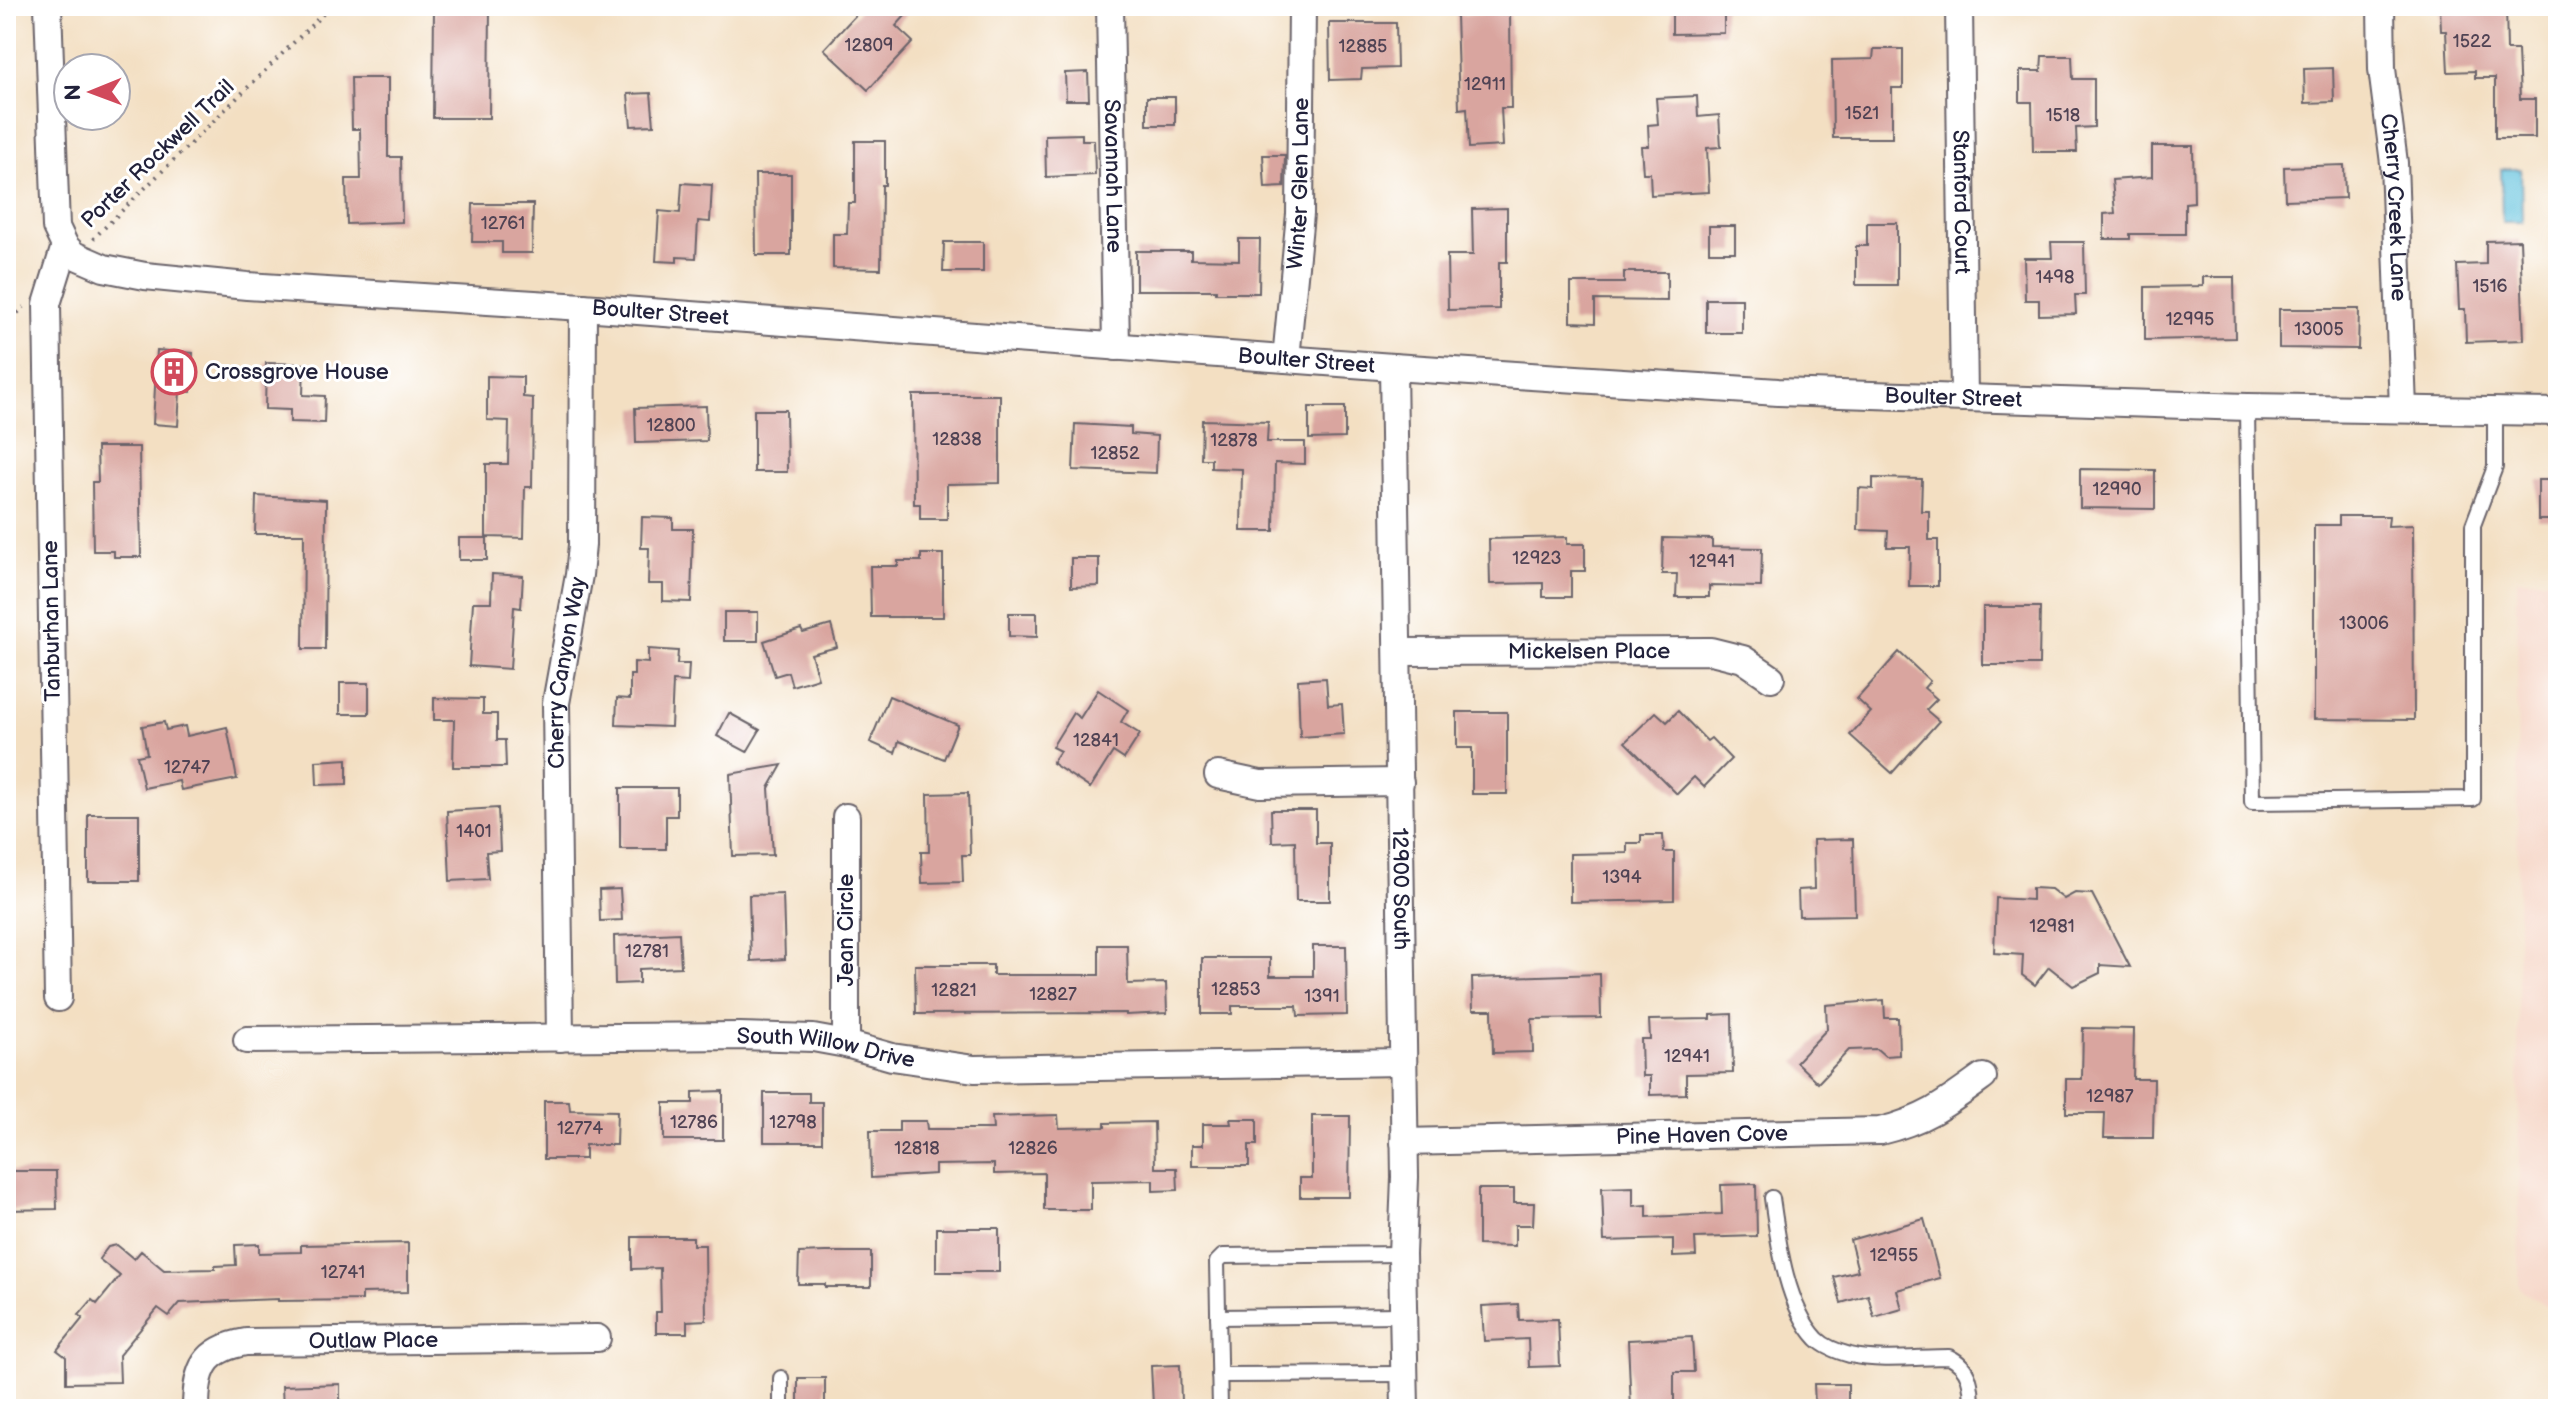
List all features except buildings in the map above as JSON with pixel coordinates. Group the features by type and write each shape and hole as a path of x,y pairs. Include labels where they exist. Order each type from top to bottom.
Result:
{"street":[{"path":"48,6 56,227 70,250"},
{"name":"Savannah Lane","path":"1110,6 1116,347"},
{"name":"Winter Glen Lane","path":"1286,359 1300,214 1302,6"},
{"name":"Stanford Court","path":"1959,6 1964,398"},
{"name":"Cherry Creek Lane","path":"2381,6 2382,69 2394,163 2403,409"},
{"name":"Tanburhan Lane","path":"58,998 47,304 55,275 70,250"},
{"name":"Boulter Street","path":"70,250 104,268 145,276 247,286 583,307 1393,367 1778,392 2247,407 2558,412"},
{"name":"Cherry Canyon Way","path":"560,1038 556,703 582,545 583,307"},
{"name":"12900 South","path":"1393,367 1399,652 1405,1409"},
{"name":"Mickelsen Place","path":"1399,652 1711,651 1743,659 1771,678"},
{"path":"1218,775 1260,784 1400,782"},
{"name":"Jean Circle","path":"846,817 846,1044"},
{"name":"South Willow Drive","path":"247,1040 813,1038 892,1057 974,1069 1403,1062"},
{"name":"Pine Haven Cove","path":"1404,1142 1880,1131 1910,1123 1940,1108 1983,1077"},
{"name":"Outlaw Place","path":"196,1409 197,1378 202,1367 220,1350 246,1342 597,1338"}],"lane":[{"path":"2247,407 2252,802 2473,799 2473,525 2495,467 2495,411"},
{"path":"1772,1198 1780,1254 1792,1294 1817,1339 1851,1355 1949,1357 1958,1361 1969,1374 1972,1409"},
{"path":"1220,1409 1217,1262 1223,1256 1402,1254"},
{"path":"1218,1317 1403,1315"},
{"path":"1219,1375 1405,1374"},
{"path":"781,1378 781,1409"}],"path":[{"name":"Porter Rockwell Trail","path":"70,250 118,217 331,6"},
{"path":"6,324 55,275"}],"shaded area":[{"path":"2517,579 2558,579 2558,1314 2519,1288"}],"water":[{"path":"2501,169 2521,169 2522,222 2502,222"}],"place":[{"name":"Crossgrove House","path":"174,372"}]}
